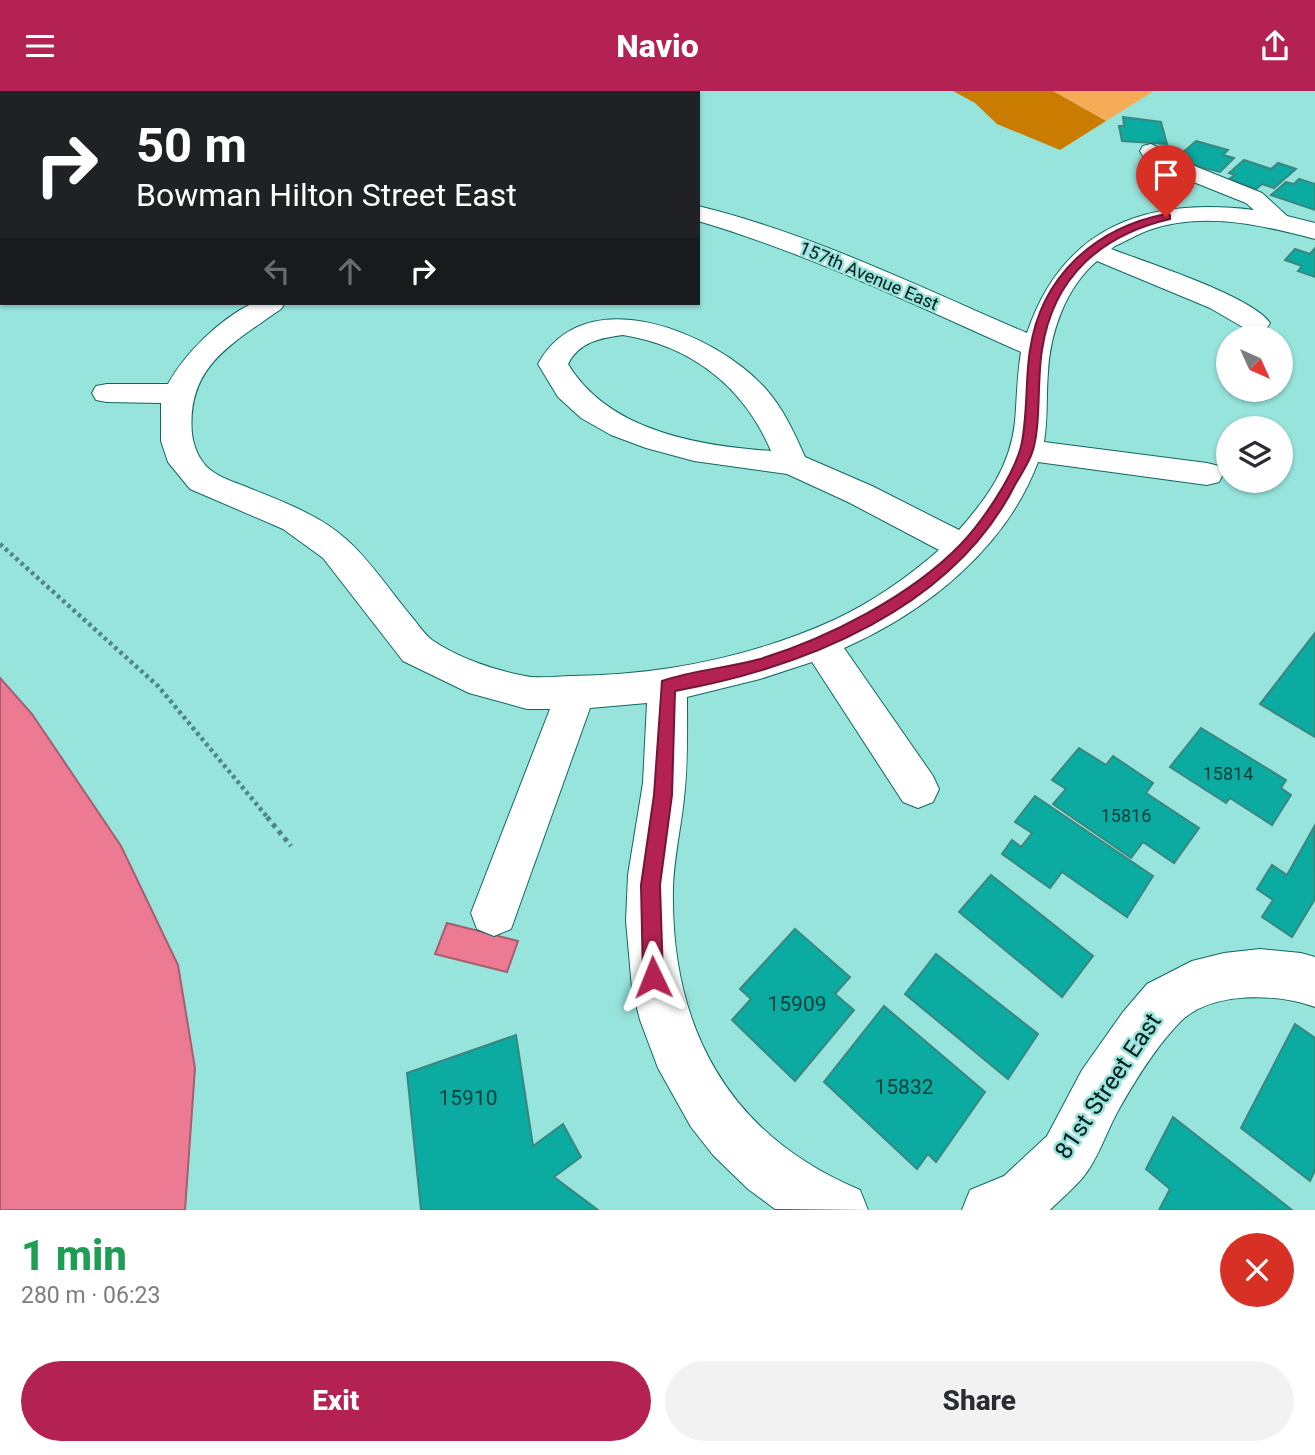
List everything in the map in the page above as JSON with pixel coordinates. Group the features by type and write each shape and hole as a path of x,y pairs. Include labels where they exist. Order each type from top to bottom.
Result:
{"street":[{"path":"1151,151 1189,171 1254,198 1280,221"},
{"name":"157th Avenue East","path":"700,214 766,233 836,260 1036,348"},
{"path":"268,305 217,342 192,368 178,394 175,414 177,441 184,462 202,481 295,520 335,549 417,650 469,677 527,694 576,692 667,685 764,664 820,643 888,607 919,587 965,548 996,510 1026,450 1036,348 1045,317 1060,284 1072,268 1092,250 1122,230 1166,217 1213,214 1280,221 1315,231"},
{"path":"1092,250 1220,302 1256,323"},
{"path":"793,464 764,408 723,369 684,345 643,329 623,327 584,334 567,342 558,353 553,365 564,385 587,406 626,429 661,443 704,454 793,464 860,494 965,548"},
{"path":"107,393 178,394"},
{"path":"1026,450 1207,474"},
{"path":"820,643 918,789"},
{"path":"667,685 663,795 650,885 653,977 665,1027 697,1089 719,1121 756,1162 818,1204 840,1210"},
{"path":"494,913 576,692"},
{"name":"81st Street East","path":"990,1210 1023,1197 1066,1155 1101,1089 1141,1030 1165,1002 1192,986 1224,977 1260,973 1301,977 1315,982"}],"path":[{"path":"0,544 158,686 291,846"}],"shaded area":[{"path":"953,91 1053,91 1106,121 1060,150 997,124 975,103"},
{"path":"1053,91 1154,91 1106,121"},
{"path":"0,678 32,714 121,846 178,965 195,1068 185,1210 0,1210"},
{"path":"447,923 518,941 507,972 435,954"}],"building":[{"path":"1123,117 1161,122 1167,144 1122,141 1119,126 1124,126"},
{"path":"1196,141 1228,150 1223,155 1234,158 1220,172 1181,162 1188,156 1181,154"},
{"path":"1244,160 1271,169 1278,163 1296,169 1274,188 1262,184 1256,189 1229,179 1235,175 1229,173"},
{"path":"1299,179 1315,184 1315,210 1271,195 1286,182 1294,184"},
{"path":"1315,248 1315,277 1298,271 1302,266 1285,260 1295,249 1310,254"},
{"path":"1315,633 1315,737 1260,704"},
{"path":"1201,728 1286,780 1281,788 1291,795 1272,825 1230,798 1226,803 1170,767"},
{"path":"1079,748 1106,765 1113,756 1153,783 1146,793 1199,828 1174,863 1143,842 1131,858 1053,804 1066,789 1052,780"},
{"path":"1035,796 1153,876 1127,917 1062,872 1050,888 1002,854 1012,840 1021,847 1032,833 1015,822"},
{"path":"1314,827 1315,899 1292,937 1262,917 1273,900 1257,889 1272,865 1287,875"},
{"path":"991,875 1093,956 1062,997 959,912"},
{"path":"795,929 850,977 835,994 854,1010 795,1081 732,1020 751,999 740,989"},
{"path":"936,954 1038,1034 1008,1079 905,994"},
{"path":"884,1006 985,1092 936,1162 928,1154 917,1169 824,1082"},
{"path":"1295,1024 1315,1038 1315,1170 1310,1181 1241,1128"},
{"path":"516,1035 533,1146 563,1124 581,1157 554,1177 598,1210 421,1210 407,1073"},
{"path":"1173,1117 1292,1210 1159,1210 1170,1189 1146,1169"}],"route":[{"path":"653,977 650,885 663,795 667,685 764,664 820,643 864,622 919,587 965,548 1010,488 1026,450 1036,348 1042,326 1060,284 1072,268 1106,239 1144,221 1166,217"}]}
